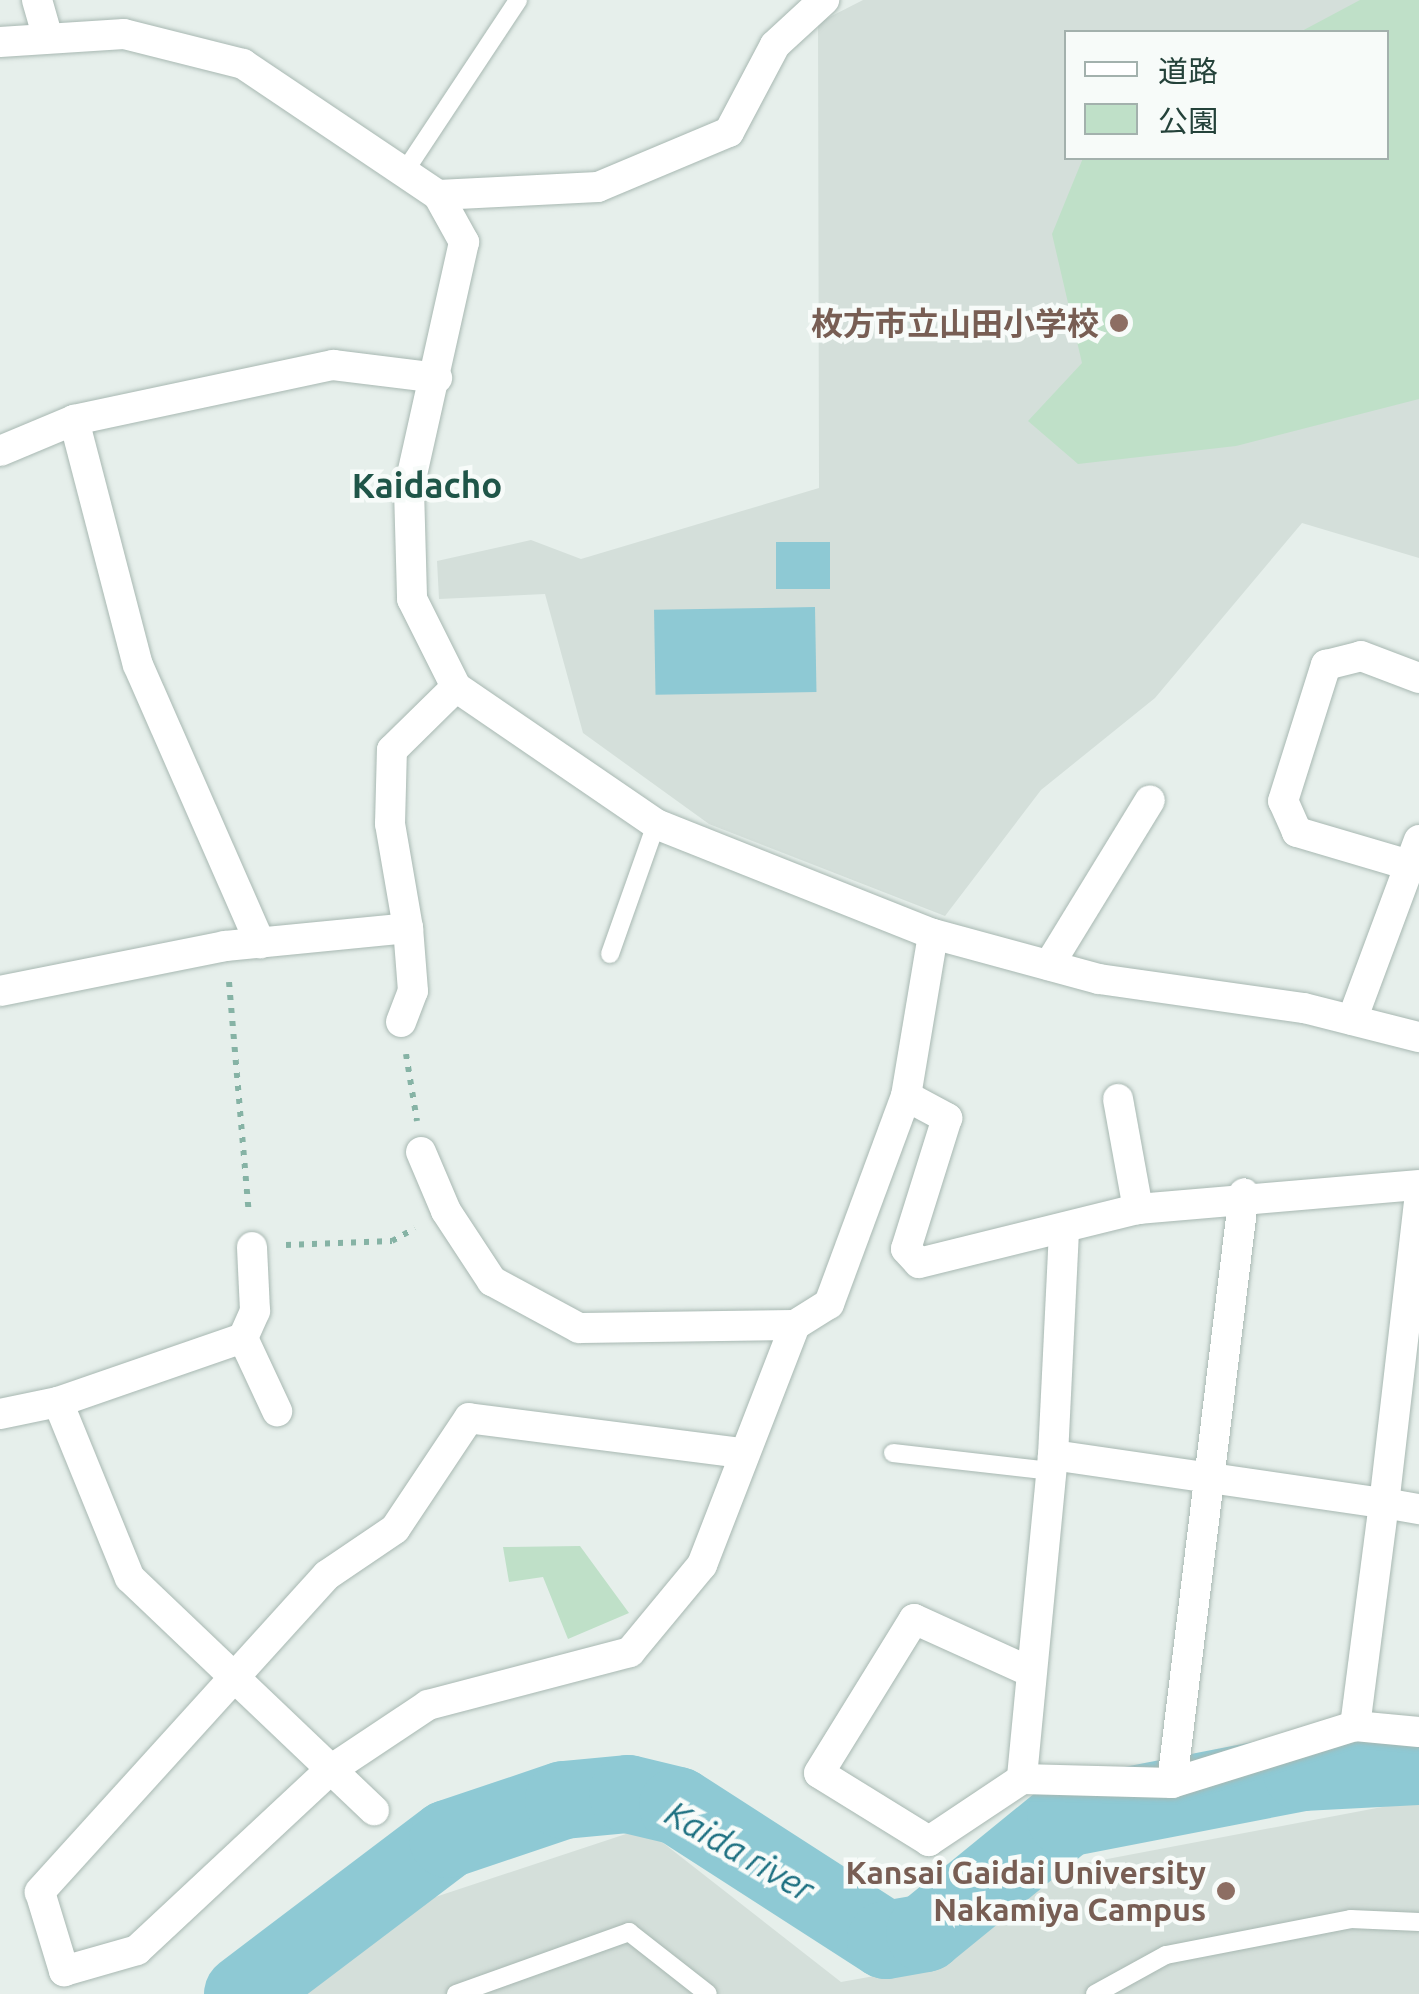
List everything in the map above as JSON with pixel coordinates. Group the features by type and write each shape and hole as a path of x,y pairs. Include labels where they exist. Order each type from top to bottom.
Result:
{"street":[{"path":"37,0 47,34"},
{"path":"438,195 598,187 729,132 775,45 824,0"},
{"path":"0,42 47,34 124,34 243,64 438,195 464,242 437,378 408,489 412,599 456,687 656,824 933,934 1049,965 1352,1020 1419,1037"},
{"path":"0,451 74,420 333,365 437,378"},
{"path":"74,420 138,665 260,943"},
{"path":"1352,1020 1414,853 1298,832 1283,801 1326,665 1361,656 1419,678"},
{"path":"401,1022 413,991 408,928 390,824 392,750 456,687"},
{"path":"1049,965 1150,800"},
{"path":"0,991 226,946 408,928"},
{"path":"422,1152 446,1212 492,1281 579,1328 794,1326 828,1304 906,1096 933,934"},
{"path":"906,1096 947,1118 906,1249 920,1264 1064,1231 1138,1209 1244,1193 1419,1185"},
{"path":"1118,1099 1138,1209"},
{"path":"1172,1783 1244,1193"},
{"path":"1355,1726 1413,1315 1419,1202"},
{"path":"1022,1779 1052,1463 1064,1231"},
{"path":"0,1414 58,1402 243,1338 255,1310 252,1247"},
{"path":"740,1453 470,1418 395,1529 327,1574 40,1892 66,1983 137,1950 330,1771 428,1705 630,1652 702,1565 740,1453 794,1326"},
{"path":"243,1338 277,1411"},
{"path":"58,1402 130,1578 374,1810"},
{"path":"1052,1463 1209,1478 1419,1509"},
{"path":"1031,1672 914,1619 819,1774 930,1841 1022,1779 1172,1783 1355,1726 1419,1732"}],"lane":[{"path":"405,171 518,0"},
{"path":"610,954 656,824"},
{"path":"893,1453 1052,1463"},
{"path":"1096,1994 1166,1955 1351,1919 1419,1922"},
{"path":"456,1994 628,1932 708,1994"}],"path":[{"path":"226,946 252,1247 392,1241 446,1212"},
{"path":"401,1022 422,1152"}],"shaded area":[{"name":"枚方市立山田小学校","path":"863,0 1419,0 1419,558 1302,523 1155,698 1041,790 945,916 709,824 583,733 545,594 439,599 437,561 531,540 581,559 819,488 818,23"},
{"name":"Kansai Gaidai University Nakamiya Campus","path":"1419,1800 1419,1994 297,1994 378,1916 644,1828 841,1982 936,1965 1065,1867"}],"green space":[{"path":"1360,0 1419,0 1419,399 1236,446 1078,464 1028,421 1082,363 1052,234 1082,160 1389,160 1389,30 1304,30"},
{"path":"580,1546 629,1613 568,1639 543,1577 509,1582 503,1547"}],"water":[{"path":"776,542 830,542 830,589 776,589"},
{"path":"815,607 816,692 656,695 654,610"}],"waterway":[{"name":"Kaida river","path":"243,1994 448,1839 564,1800 628,1794 678,1806 886,1940 925,1933 1066,1818 1302,1772 1419,1766"}],"place":[{"name":"枚方市立山田小学校","path":"1119,323"},
{"name":"Kansai Gaidai University Nakamiya Campus","path":"1226,1891"}],"district":[{"name":"Kaidacho","path":"427,485"}]}
